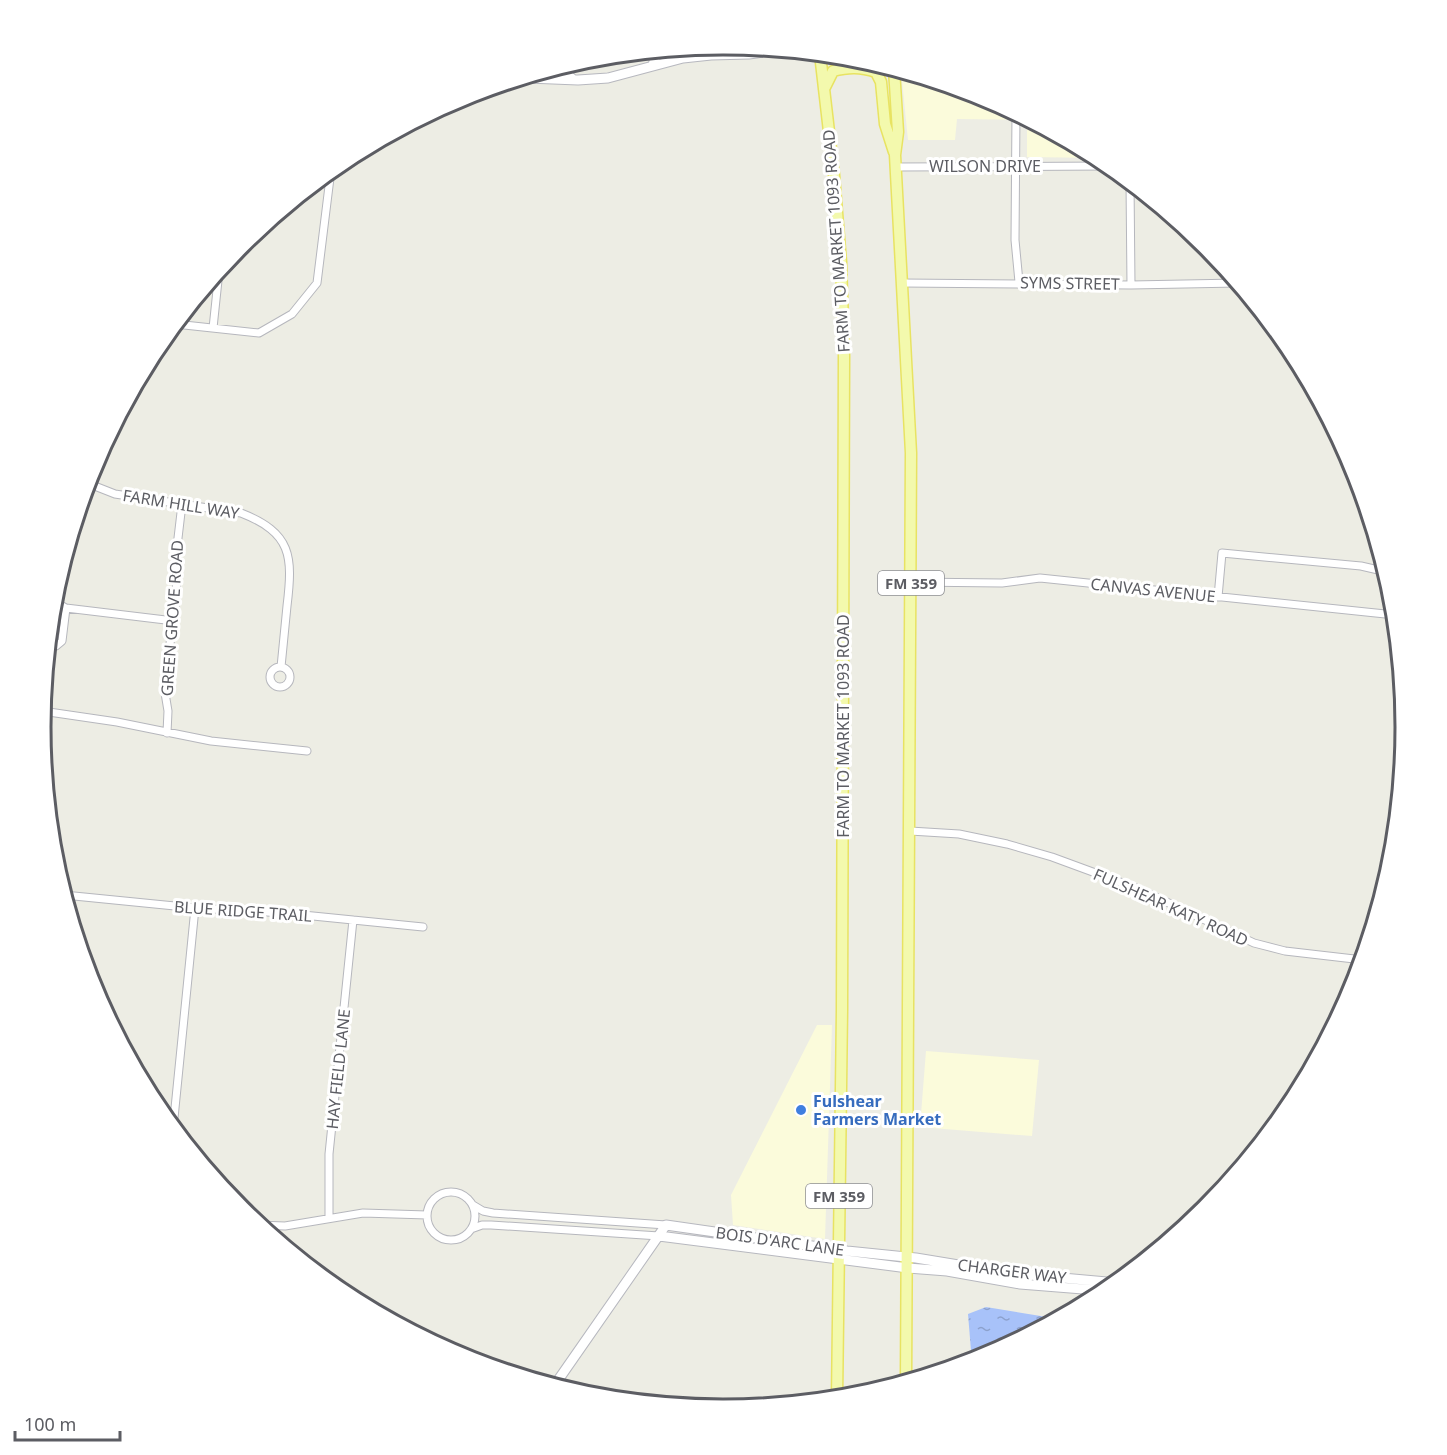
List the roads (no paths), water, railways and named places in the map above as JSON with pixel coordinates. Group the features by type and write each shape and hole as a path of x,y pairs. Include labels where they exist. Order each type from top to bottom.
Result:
{"main road":[{"name":"FARM TO MARKET 1093 ROAD","path":"821,63 841,262 844,356 842,1010 837,1390"},
{"path":"824,89 833,72 855,68"},
{"path":"876,73 881,82 885,124 896,161"},
{"name":"FM 359","path":"895,77 898,132 896,161 911,453 906,1374"}],"street":[{"path":"546,79 574,80 618,76 653,65 697,56 731,55"},
{"path":"653,65 655,59"},
{"path":"566,74 574,80"},
{"path":"1016,122 1015,240 1019,282"},
{"name":"WILSON DRIVE","path":"896,161 1093,166"},
{"path":"185,325 259,333 292,314 317,282 329,183"},
{"path":"1130,192 1131,285"},
{"name":"SYMS STREET","path":"902,283 1019,282 1131,285 1228,283"},
{"path":"213,328 218,285"},
{"name":"FARM HILL WAY","path":"96,487 115,494 241,513 257,519 276,533 289,556 291,574 281,667"},
{"name":"GREEN GROVE ROAD","path":"167,733 168,711 164,687 174,621 182,504"},
{"path":"1218,597 1222,553 1361,566 1377,570"},
{"name":"CANVAS AVENUE","path":"911,582 1002,583 1040,578 1386,614"},
{"path":"62,606 174,621"},
{"path":"56,646 62,641 66,608"},
{"path":"51,712 117,722 211,741 307,751"},
{"name":"FULSHEAR KATY ROAD","path":"910,831 959,834 1007,844 1052,857 1136,888 1254,943 1285,951 1355,959"},
{"name":"BLUE RIDGE TRAIL","path":"73,897 283,913 423,927"},
{"path":"174,1115 195,908"},
{"name":"HAY FIELD LANE","path":"329,1218 329,1154 353,920"},
{"path":"559,1379 659,1236 666,1225 493,1213 483,1211 473,1205 462,1194 446,1192 432,1200 427,1215 430,1228 440,1238 454,1240 482,1225 659,1236"},
{"path":"471,1230 475,1218 473,1205"},
{"path":"272,1226 285,1226 377,1213 427,1215"},
{"name":"BOIS D'ARC LANE","path":"666,1225 837,1254"},
{"name":"BOIS D'ARC LANE","path":"659,1236 908,1263"},
{"name":"CHARGER WAY","path":"908,1263 1104,1282"},
{"name":"CHARGER WAY","path":"908,1263 1020,1284 1093,1290"}],"water":[{"path":"986,1307 1047,1317 971,1353 968,1314"}],"place":[{"name":"Fulshear Farmers Market","path":"801,1110"}]}
